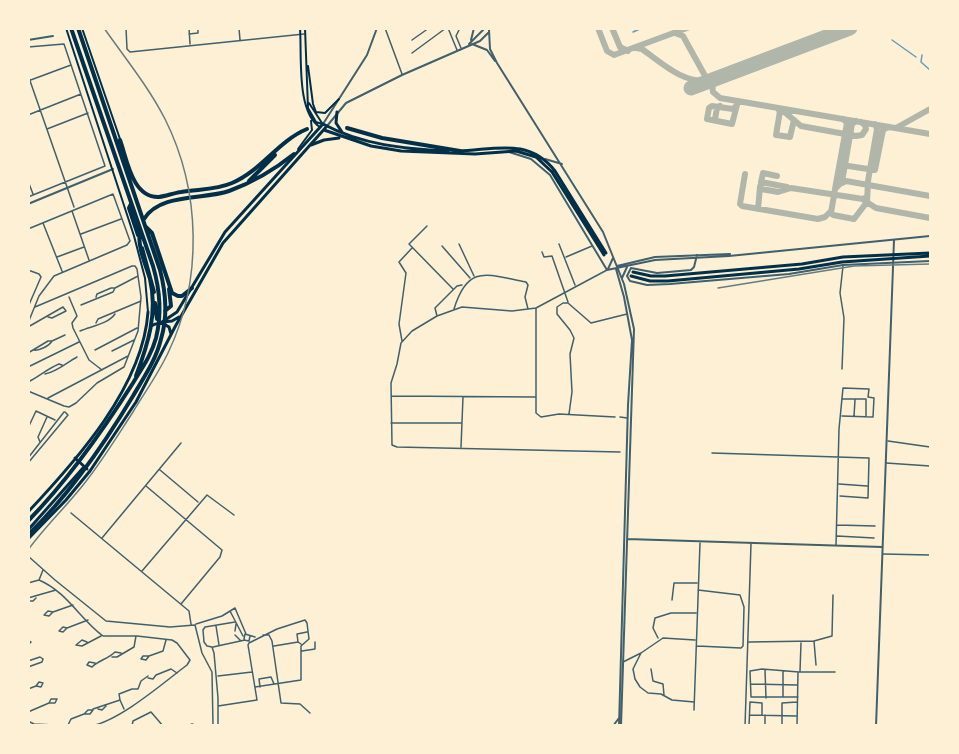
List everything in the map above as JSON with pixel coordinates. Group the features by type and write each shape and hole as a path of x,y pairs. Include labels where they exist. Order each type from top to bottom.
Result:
{"highway":[{"path":"28,537 72,488 149,368 162,335 165,315 165,294 160,270 131,204 71,28"},
{"path":"28,521 81,460 119,407 153,347 160,313 158,284 145,226 80,28"},
{"path":"347,128 382,138 460,151"},
{"path":"240,186 267,165 292,137 307,129"},
{"path":"120,140 136,185 146,194 159,197 180,192 219,188 232,183 259,166 284,145"},
{"path":"133,382 146,349 152,321 152,290 139,245 140,226 150,210 170,201 213,196 240,186 272,171 294,154"},
{"path":"131,204 129,212 152,279 159,321"},
{"path":"145,226 152,233 172,293 185,296 192,288"},
{"path":"136,244 144,252"},
{"path":"155,303 162,312 170,308 168,282"}],"main road":[{"path":"28,512 75,458 112,407 138,359 146,332 148,312 145,278 136,244 66,28"},
{"path":"80,28 120,140 119,148"},
{"path":"159,321 175,314 180,308 220,238 294,154 312,128 305,105 300,28"},
{"path":"305,28 308,108 314,119 323,127"},
{"path":"307,63 310,69 315,110 319,114 325,113 339,99"},
{"path":"305,105 312,120 323,127 345,137 370,146 401,151 475,154 507,151 524,153 541,160 552,172 605,254 555,171 545,159 536,153 516,148 460,151 395,147 345,137 324,140 306,150"},
{"path":"337,112 337,126 345,137"},
{"path":"298,149 323,127"},
{"path":"28,537 66,500 90,471 136,402 223,243 306,150 323,127"},
{"path":"895,259 843,257 802,264 665,276 632,274 650,281 661,281 748,275 842,262 895,259 930,254"},
{"path":"148,312 159,321 174,320 184,311"},
{"path":"146,332 152,325 163,324 169,327 170,337"},
{"path":"132,371 138,368 145,369 148,373 148,380"},
{"path":"75,458 90,471"},
{"path":"29,529 89,462"}],"street":[{"path":"28,30 33,28"},
{"path":"126,28 127,49 130,52 305,34"},
{"path":"189,28 190,45"},
{"path":"189,34 198,33 198,28"},
{"path":"239,28 240,40"},
{"path":"323,127 367,56 377,28"},
{"path":"385,28 402,75"},
{"path":"412,53 447,28 459,49"},
{"path":"459,49 456,36 460,28"},
{"path":"470,42 474,28"},
{"path":"412,40 428,29"},
{"path":"323,127 350,101 459,49 470,42 482,29 490,30"},
{"path":"470,42 482,40 490,30"},
{"path":"490,30 490,49 497,63"},
{"path":"28,40 53,36"},
{"path":"28,47 63,42 105,166 28,197"},
{"path":"470,42 487,50 497,63 562,164 603,232 614,255 619,262 629,264"},
{"path":"29,80 72,65"},
{"path":"28,75 89,260"},
{"path":"28,115 82,94"},
{"path":"342,95 343,102 350,101"},
{"path":"46,129 88,113"},
{"path":"507,151 531,159 550,175 609,270 618,274"},
{"path":"545,159 562,164"},
{"path":"28,204 113,169"},
{"path":"28,181 34,195"},
{"path":"28,229 114,194 129,239 128,244 62,272 50,280 39,296 28,323"},
{"path":"80,235 123,218"},
{"path":"43,223 62,272"},
{"path":"428,226 409,243 453,289"},
{"path":"455,303 465,307 512,311 536,308 609,270 656,257 732,254 930,236"},
{"path":"876,726 894,240"},
{"path":"459,244 474,277"},
{"path":"559,244 576,287"},
{"path":"442,246 470,278"},
{"path":"565,258 593,246"},
{"path":"57,257 85,247"},
{"path":"412,248 399,262 406,272 399,324 402,342 398,364 391,383 390,396 391,443 395,447 620,452"},
{"path":"542,252 544,257 553,257 568,303 591,323 628,314"},
{"path":"614,255 632,340 627,418 620,726"},
{"path":"609,270 614,255"},
{"path":"690,256 693,268"},
{"path":"697,256 693,268 687,271 657,273 631,268 627,276 630,281 656,285 748,275 789,274 895,259 930,261"},
{"path":"622,279 624,270 629,264"},
{"path":"843,265 840,293 844,318 843,369"},
{"path":"28,391 66,407 76,403 97,383 123,368 138,327 141,301 136,267 132,266 35,307"},
{"path":"617,268 622,279 635,337 630,405 630,471 625,525"},
{"path":"28,270 39,274 40,277 28,307"},
{"path":"453,310 463,285 470,278 482,274 526,282 528,285 525,297 529,309"},
{"path":"96,298 97,294 139,276"},
{"path":"437,316 435,308 453,289 458,285 463,285"},
{"path":"81,305 113,292 115,288"},
{"path":"69,297 76,314 72,323 73,328 89,360 102,370"},
{"path":"80,331 99,319 141,301"},
{"path":"568,303 558,305 556,310 574,338 570,354 572,390 569,414"},
{"path":"28,327 64,307 66,310 52,318 48,317"},
{"path":"402,342 415,328 437,316 465,307"},
{"path":"536,308 537,416 569,414 615,417"},
{"path":"96,323 100,324 114,317 116,313"},
{"path":"95,350 138,327"},
{"path":"28,353 50,345 52,341 65,334"},
{"path":"112,351 135,340"},
{"path":"28,367 80,342"},
{"path":"47,399 129,356"},
{"path":"28,382 58,364 62,365 77,357"},
{"path":"836,546 839,429 843,388 869,389 866,417"},
{"path":"390,396 536,397"},
{"path":"461,447 463,396"},
{"path":"842,416 873,417 874,398 843,399"},
{"path":"854,417 855,399"},
{"path":"28,458 68,415 66,407"},
{"path":"28,428 35,412 56,421"},
{"path":"28,463 56,421 67,412"},
{"path":"40,443 38,439 48,416"},
{"path":"620,417 627,418"},
{"path":"390,423 462,423"},
{"path":"42,427 49,431"},
{"path":"887,441 930,447"},
{"path":"102,538 181,443"},
{"path":"712,453 869,458 868,498 838,496"},
{"path":"886,463 930,466"},
{"path":"159,470 200,503"},
{"path":"838,484 868,486"},
{"path":"146,486 223,552 181,604"},
{"path":"141,572 209,494 234,515"},
{"path":"71,513 181,604 190,613 191,625"},
{"path":"837,525 875,526"},
{"path":"836,536 874,538"},
{"path":"625,539 882,547"},
{"path":"620,726 625,539"},
{"path":"694,710 700,542"},
{"path":"745,726 752,544"},
{"path":"882,554 930,555"},
{"path":"28,556 106,621 170,627 195,625 222,616 235,608 250,639"},
{"path":"28,584 39,580 44,570"},
{"path":"39,580 56,590 102,635 175,641 189,660 187,665 177,673 124,710 106,721 91,726"},
{"path":"672,600 674,583 698,584"},
{"path":"28,599 56,590"},
{"path":"696,646 741,648 743,646 744,608 740,595 698,590"},
{"path":"748,642 801,642 832,636 833,595"},
{"path":"53,612 73,605"},
{"path":"218,706 255,701 255,687 245,642 230,610"},
{"path":"659,640 653,628 655,618 671,613 697,613"},
{"path":"68,628 88,620"},
{"path":"236,623 205,627 203,630 204,643 212,647 245,642 302,620 307,623 309,640 301,645"},
{"path":"235,631 236,623"},
{"path":"195,625 202,653 212,672 213,726"},
{"path":"216,625 219,646"},
{"path":"255,687 301,680 301,645 297,634 308,632"},
{"path":"87,642 102,635"},
{"path":"235,635 245,642"},
{"path":"262,635 270,636 273,646 282,703 300,704 310,713"},
{"path":"95,663 112,656 115,652 121,653 134,647 136,636"},
{"path":"622,662 663,638 696,640"},
{"path":"149,656 164,650 166,639"},
{"path":"28,640 31,642 28,645"},
{"path":"814,641 816,665"},
{"path":"273,646 298,642"},
{"path":"301,651 315,649 315,642"},
{"path":"797,726 801,642"},
{"path":"212,647 218,726"},
{"path":"640,653 634,668 636,681 647,692 672,700 694,702"},
{"path":"28,661 40,657 43,659 42,662 28,667"},
{"path":"148,676 152,679 172,668 177,673"},
{"path":"651,669 653,681 663,684 664,696"},
{"path":"765,669 766,698"},
{"path":"798,698 750,696 750,670 835,672"},
{"path":"783,670 783,698"},
{"path":"216,676 252,672"},
{"path":"124,710 119,694 132,689 148,676 156,675"},
{"path":"260,687 260,679 271,676 274,685"},
{"path":"132,689 139,689 140,684"},
{"path":"750,684 798,685"},
{"path":"28,689 36,686"},
{"path":"84,714 87,710 120,700"},
{"path":"749,726 750,702 761,702 765,726"},
{"path":"782,726 783,702 798,702"},
{"path":"28,712 49,703"},
{"path":"28,708 33,709"},
{"path":"68,725 69,720 84,714 92,714 93,709"},
{"path":"132,726 133,721 151,712 163,726"},
{"path":"749,715 797,716"},
{"path":"613,726 619,718"},
{"path":"28,722 76,726"},
{"path":"188,726 192,724 195,726"}],"waterway":[{"path":"633,32 642,28"},
{"path":"892,40 916,57"},
{"path":"922,55 921,62 930,70"}],"taxiway":[{"path":"598,28 607,51 614,55 687,28"},
{"path":"612,28 620,47 628,51"},
{"path":"675,33 683,36 709,83"},
{"path":"636,48 642,49 683,76 701,81 711,80"},
{"path":"723,76 713,84 713,92 720,98 930,134"},
{"path":"735,107 733,109 712,106 709,108 707,119 732,124 738,101"},
{"path":"717,121 715,119 717,108 720,106"},
{"path":"778,109 780,111 776,135 790,137 794,120"},
{"path":"896,128 930,109"},
{"path":"782,110 801,126 856,136 862,135 866,129 861,122"},
{"path":"835,189 847,123 843,119"},
{"path":"856,121 852,124 842,182 835,189 831,213 854,219 867,202 868,181 877,129 875,124"},
{"path":"845,163 848,166 875,170 883,130 888,127"},
{"path":"777,176 763,173 761,182 787,187"},
{"path":"745,174 740,204 742,206 818,219 825,217 831,211"},
{"path":"842,183 846,181 930,196"},
{"path":"763,183 760,186 761,189 778,192 791,188 863,199 867,197"},
{"path":"758,209 760,187"},
{"path":"865,201 876,208 930,218"}],"runway":[{"path":"691,88 850,28"}],"railway":[{"path":"28,550 93,472 160,368 179,325 192,266 191,205 186,176 177,147 151,95 104,28"},
{"path":"718,288 854,266 930,264"}]}
